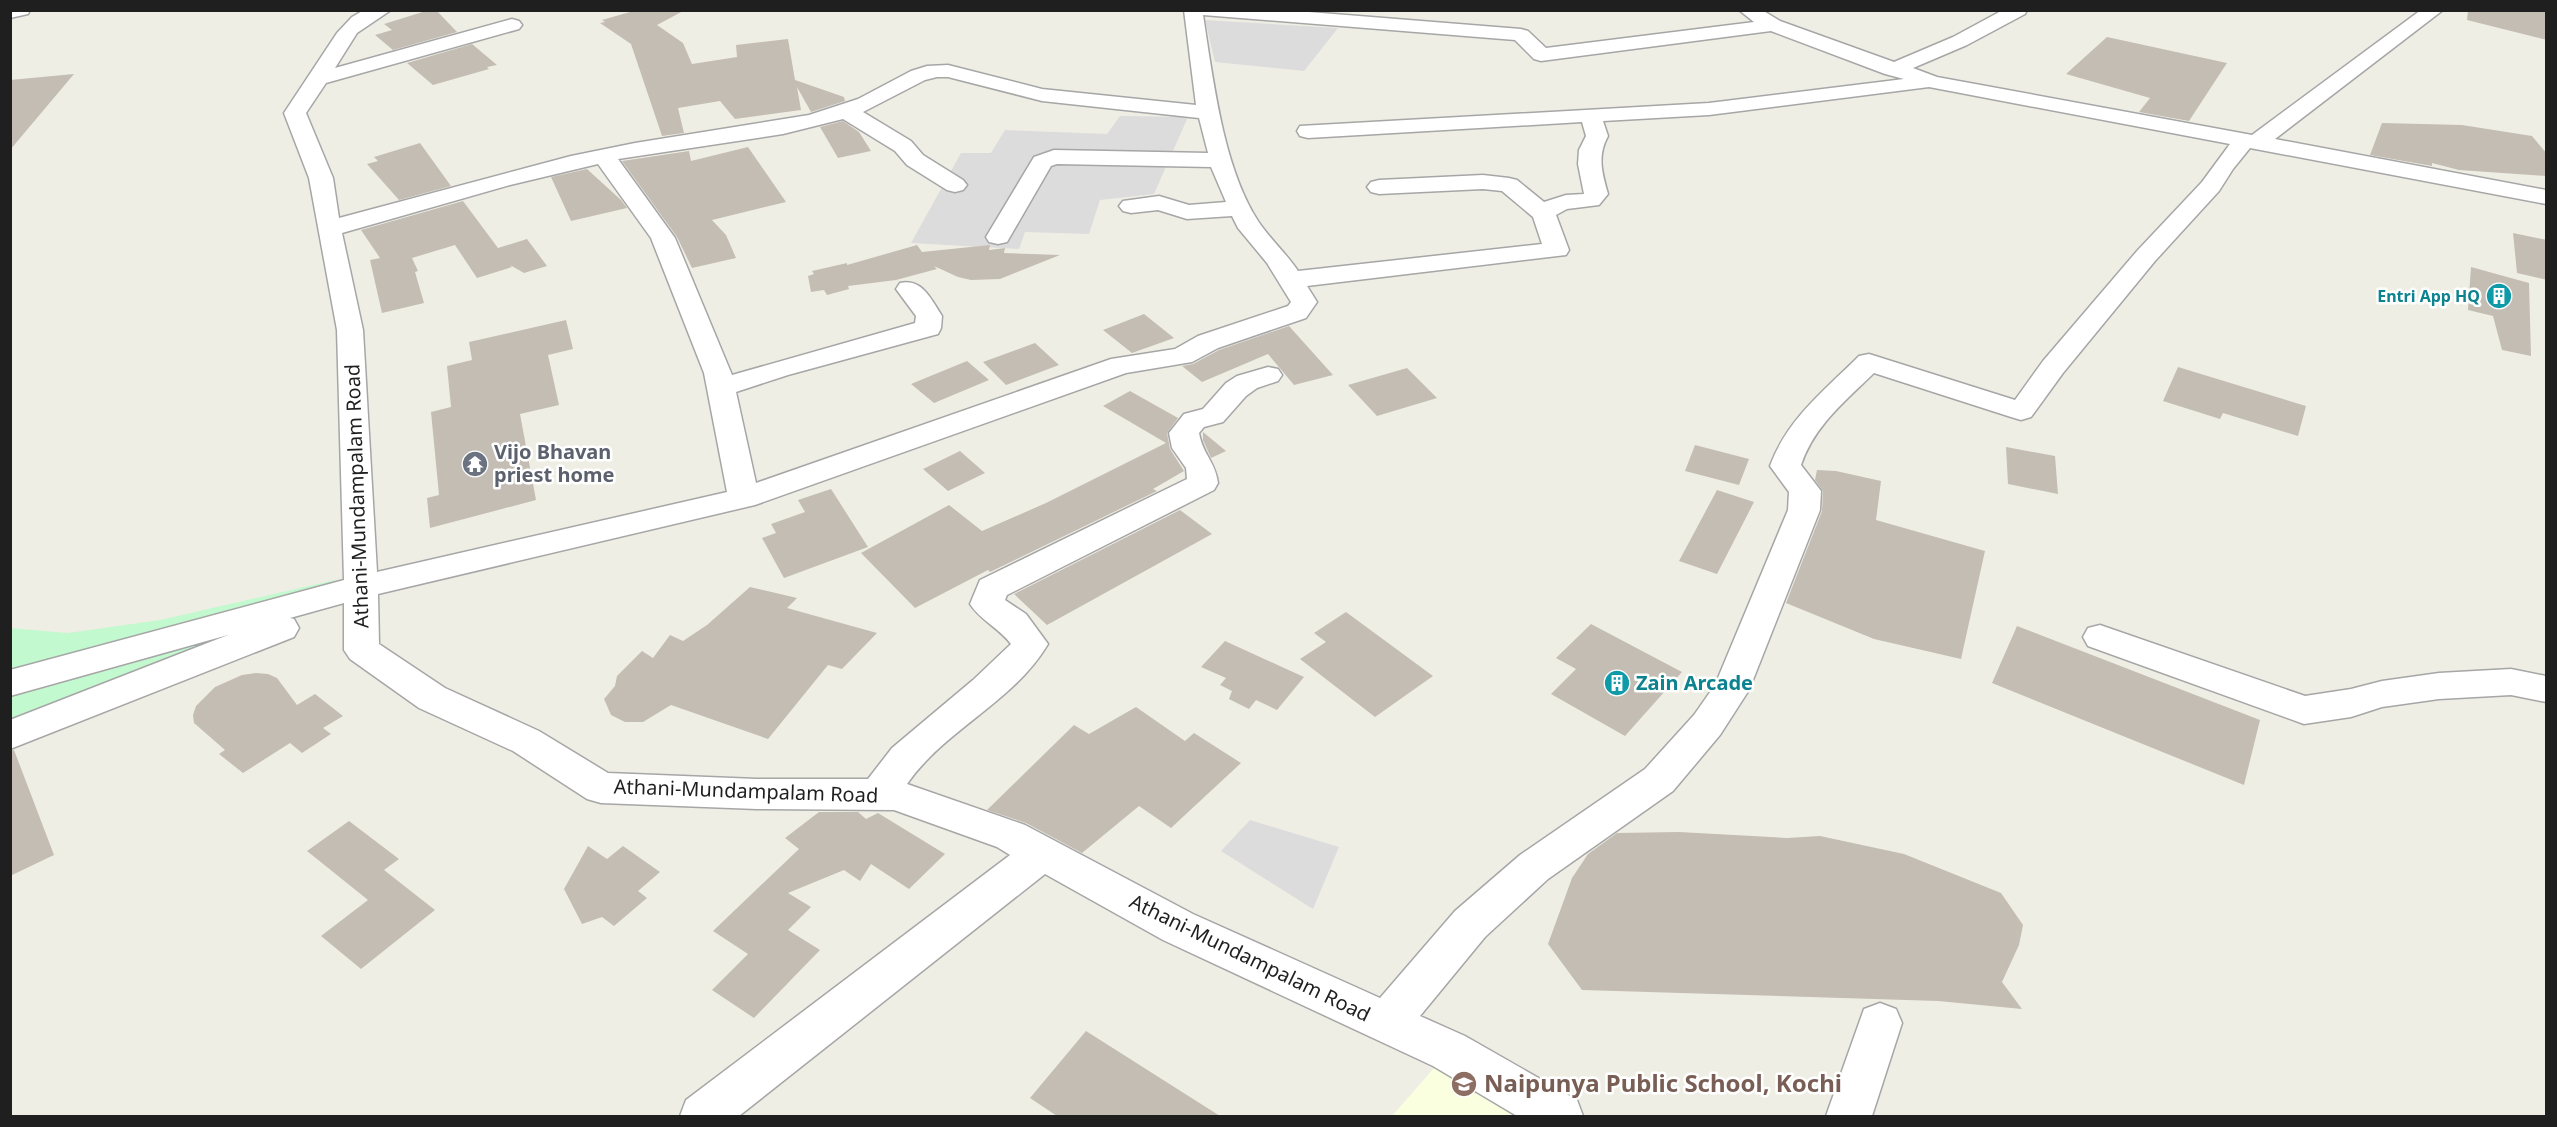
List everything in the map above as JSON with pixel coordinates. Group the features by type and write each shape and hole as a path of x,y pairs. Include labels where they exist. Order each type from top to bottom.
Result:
{"street":[{"path":"10,12 21,10"},
{"name":"Athani-Mundampalam Road","path":"382,10 370,14 340,38 319,79 295,113 321,178 350,330 362,650 432,698 526,741 601,788 757,794 895,795 1011,836 1178,927 1449,1051 1560,1116"},
{"path":"10,683 361,592 744,498 1121,365 1182,356 1208,342 1297,312 1304,302 1278,260 1247,222 1220,159 1208,112 1193,10"},
{"path":"1206,10 1521,35 1541,56 1773,25"},
{"path":"1748,10 1773,25 1892,70 1933,82 2547,197"},
{"path":"1892,70 1960,41 2018,10"},
{"path":"1386,1024 1470,924 1534,867 1659,780 1707,725 1731,690 1804,510 1804,491 1785,466 1789,449 1801,431 1869,362 2021,411 2053,367 2146,256 2211,186 2223,166 2251,141 2434,10"},
{"path":"319,79 512,25"},
{"path":"329,229 514,177 604,156 786,126 845,111 874,100 917,75 932,70 948,71 1042,95 1208,112"},
{"path":"1308,131 1749,105 1933,82"},
{"path":"845,111 903,146 915,160 955,185"},
{"path":"1544,214 1558,203 1591,200 1596,194 1588,156 1590,145 1597,135 1591,116"},
{"path":"604,156 663,238 718,373 744,498"},
{"path":"998,237 1042,162 1054,157 1220,159"},
{"path":"1290,280 1557,250 1544,214 1509,185 1483,182 1379,187"},
{"path":"1131,206 1159,203 1186,212 1241,208"},
{"path":"721,388 778,369 927,328 929,316 909,289"},
{"path":"878,795 905,759 947,722 985,694 1017,663 1030,644 1014,623 987,604 992,588 1122,526 1203,483 1201,468 1187,448 1184,434 1194,420 1213,416 1234,388 1246,381 1268,375"},
{"path":"10,735 361,592"},
{"path":"2100,637 2304,710 2351,703 2382,694 2439,686 2511,682 2534,684 2547,688"},
{"path":"703,1116 1043,854"},
{"path":"1849,1116 1880,1023"}],"shaded area":[{"path":"1205,20 1338,28 1304,71 1215,62"},
{"path":"1120,116 1188,117 1154,194 1100,200 1089,234 1025,232 1019,249 911,243 961,153 991,153 1005,130 1107,134"},
{"path":"1250,820 1339,847 1313,909 1221,851"},
{"name":"Naipunya Public School, Kochi","path":"1449,1051 1568,1116 1392,1116"}],"green space":[{"path":"335,580 326,607 86,698 11,722 10,628 68,633 160,620"}],"building":[{"path":"429,10 436,10 457,32 393,50 375,35 392,30 384,24"},
{"path":"637,10 685,10 657,25 683,43 692,64 737,57 736,45 788,39 795,80 844,97 845,101 811,112 797,87 801,110 735,119 720,101 678,108 684,133 662,136 631,44 600,23 605,22 602,20"},
{"path":"2468,10 2547,10 2547,40 2467,20"},
{"path":"2107,37 2227,63 2189,121 2139,112 2150,98 2066,74"},
{"path":"472,44 497,65 433,85 407,63"},
{"path":"74,74 10,150 10,80"},
{"path":"843,121 859,132 871,151 838,158 820,127"},
{"path":"2382,123 2462,125 2532,136 2547,154 2547,176 2459,170 2432,163 2432,166 2370,155"},
{"path":"420,143 451,186 399,200 367,164 378,161 374,157"},
{"path":"748,147 786,202 712,220 726,235 736,258 692,268 677,237 622,161 689,151 691,161"},
{"path":"587,169 627,208 571,221 551,177"},
{"path":"463,201 498,248 527,239 547,266 524,273 510,265 512,267 477,278 455,245 412,258 418,271 415,272 424,303 382,313 370,260 380,258 361,230"},
{"path":"2513,233 2547,240 2547,280 2517,273"},
{"path":"917,245 922,252 990,245 989,250 1005,248 1004,253 1060,255 1000,279 971,280 934,266 937,269 896,280 848,286 849,289 827,295 824,290 811,292 808,276 814,274 812,271 847,263 847,265"},
{"name":"Entri App HQ","path":"2471,267 2529,283 2531,356 2502,350 2493,316 2468,310"},
{"path":"1144,314 1174,338 1132,353 1103,330"},
{"path":"566,320 573,349 548,355 559,405 520,414 536,500 430,528 427,498 439,495 431,412 451,407 447,366 472,360 469,342"},
{"path":"1289,326 1333,375 1294,385 1268,354 1202,382 1182,366 1193,364 1219,350"},
{"path":"1035,343 1059,365 1006,385 983,362"},
{"path":"967,361 989,380 934,403 911,384"},
{"path":"2178,367 2306,406 2298,436 2223,413 2220,419 2163,401"},
{"path":"1407,368 1437,398 1377,416 1348,385"},
{"path":"1130,391 1178,418 1167,433 1170,449 1184,471 1153,489 1157,491 990,572 988,570 915,608 861,553 949,505 982,531 1046,503 1166,443 1103,406"},
{"path":"1203,432 1226,451 1211,458 1203,440"},
{"path":"1695,445 1749,459 1739,485 1685,471"},
{"path":"2006,447 2055,456 2058,494 2008,484"},
{"path":"960,451 985,473 948,491 923,469"},
{"path":"1817,470 1836,471 1881,481 1876,520 1985,551 1961,659 1874,639 1786,603 1822,511 1823,491 1815,480"},
{"path":"831,489 868,547 784,578 762,538 776,533 771,524 805,512 798,500"},
{"path":"1717,490 1754,502 1717,574 1679,561"},
{"path":"1180,510 1212,534 1047,625 1014,594"},
{"path":"750,587 797,598 787,608 877,633 842,669 828,665 768,739 671,705 643,722 625,722 611,715 604,699 615,686 617,676 642,651 653,658 670,635 683,641 707,625"},
{"path":"1346,612 1433,676 1375,717 1300,659 1326,642 1314,633"},
{"name":"Zain Arcade","path":"1591,624 1682,672 1625,736 1551,694 1576,669 1556,658"},
{"path":"2017,626 2260,720 2244,785 1992,683"},
{"path":"1225,641 1304,677 1277,710 1256,700 1249,709 1229,699 1232,691 1220,685 1226,678 1201,667"},
{"path":"268,674 277,678 297,705 315,694 343,716 323,728 331,734 302,753 290,743 243,773 219,754 225,750 194,723 193,715 196,706 215,687 242,675"},
{"path":"1136,707 1185,741 1194,733 1241,763 1171,828 1139,806 1082,853 1026,823 987,810 1074,725 1089,734"},
{"path":"14,750 54,855 10,876 10,751"},
{"path":"819,812 858,812 866,819 878,813 945,854 909,889 871,864 860,881 844,870 788,893 811,907 788,930 820,950 754,1018 712,990 748,954 713,931 799,849 785,838"},
{"path":"349,821 399,859 384,870 435,910 361,969 321,936 368,900 307,851"},
{"path":"1679,832 1787,838 1820,836 1904,854 2001,893 2023,925 2019,945 2002,982 2022,1009 1938,1001 1582,990 1548,944 1572,878 1588,854 1617,833"},
{"path":"588,846 607,859 623,846 660,872 638,891 647,898 614,926 602,917 582,924 564,889"},
{"path":"1086,1031 1220,1116 1057,1116 1030,1098"}],"place":[{"name":"Entri App HQ","path":"2499,296"},
{"name":"Vijo Bhavan priest home","path":"475,464"},
{"name":"Zain Arcade","path":"1617,683"},
{"name":"Naipunya Public School, Kochi","path":"1464,1084"}]}
